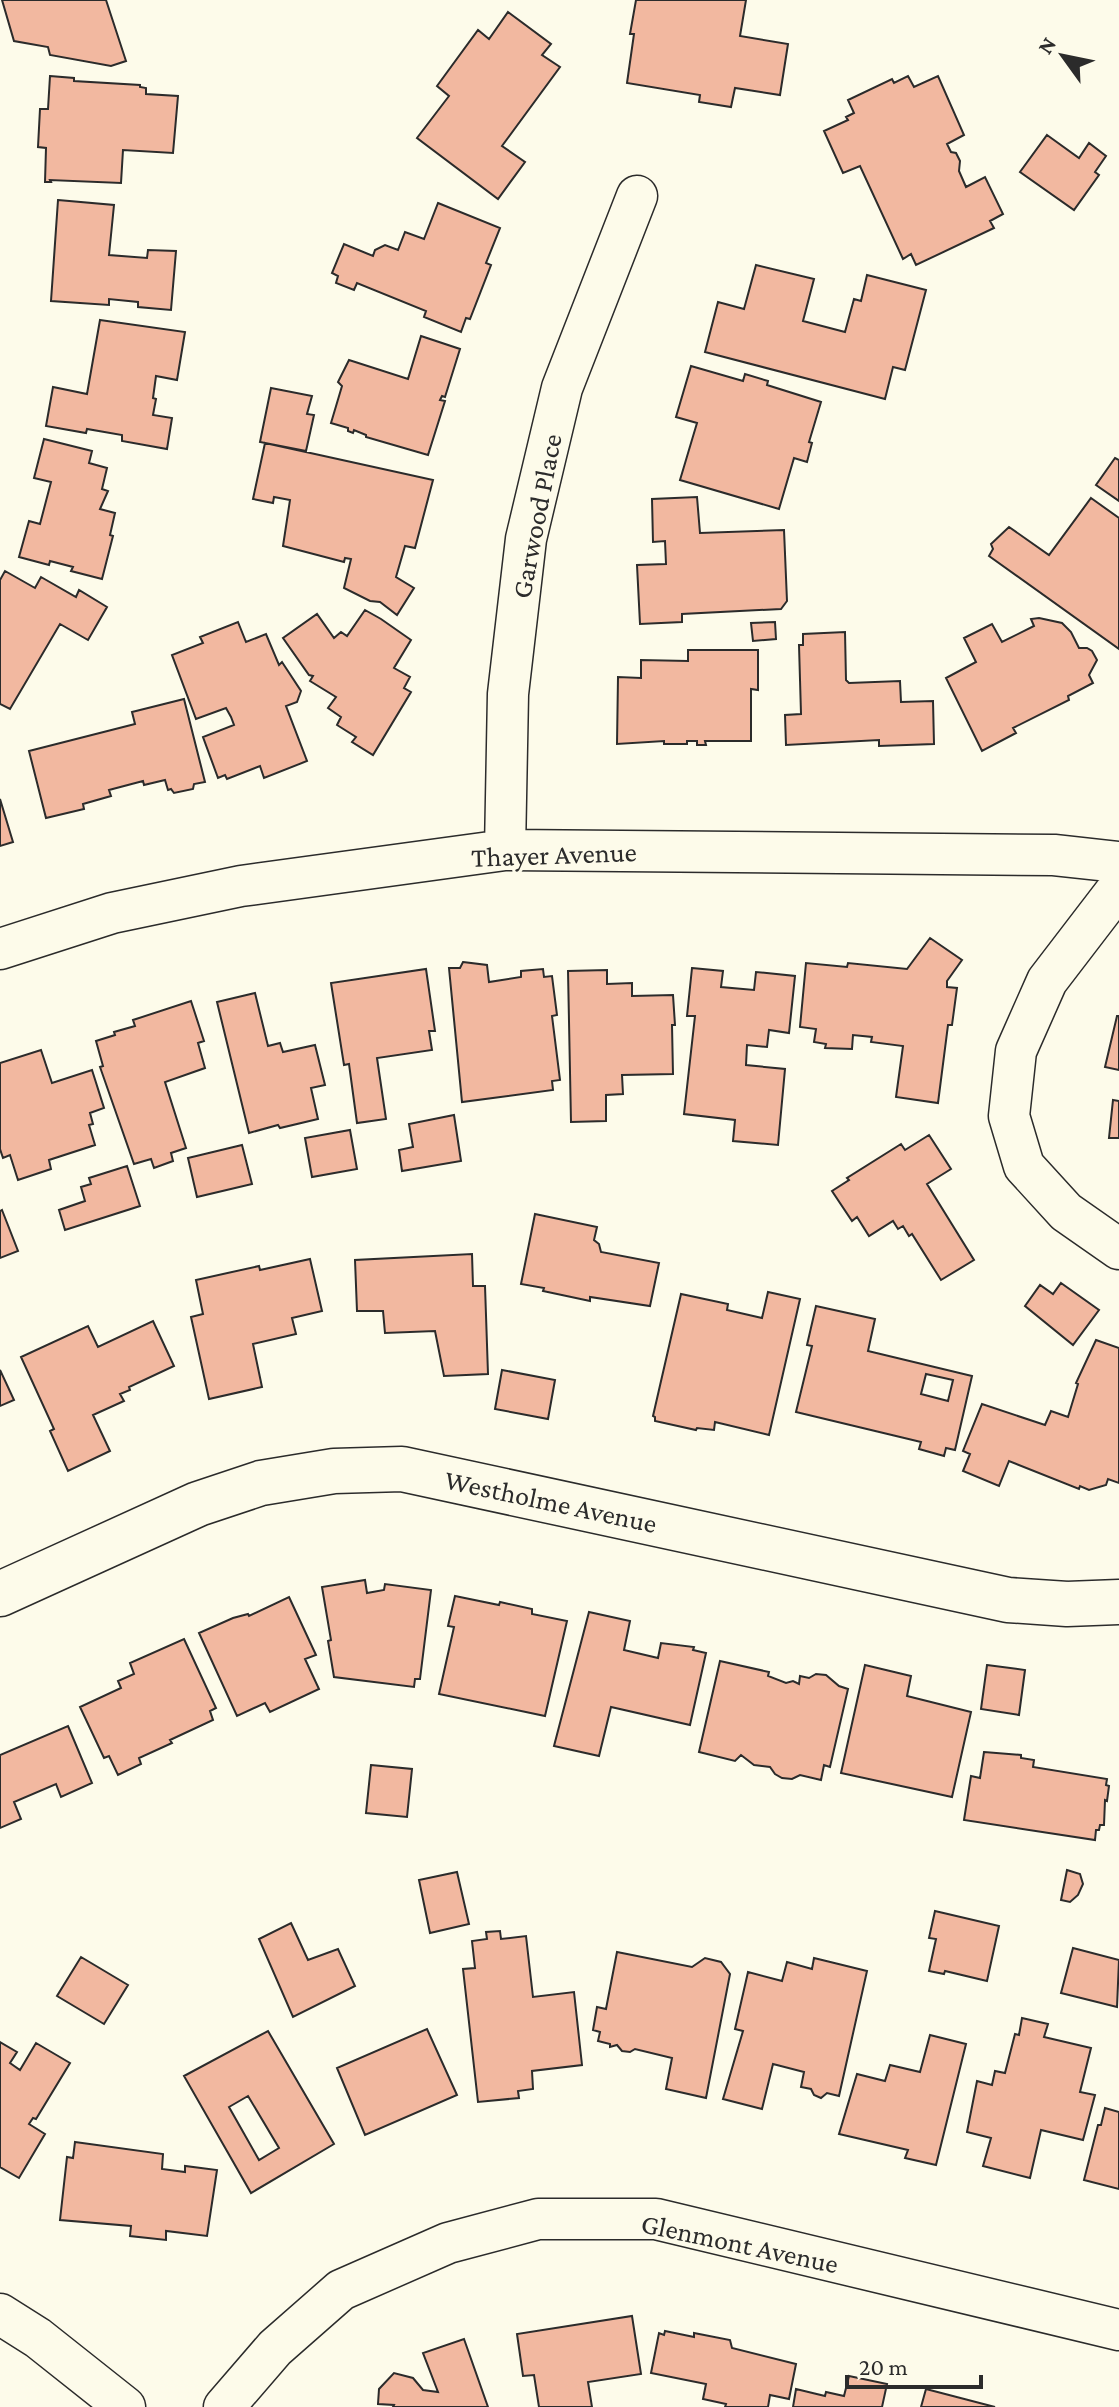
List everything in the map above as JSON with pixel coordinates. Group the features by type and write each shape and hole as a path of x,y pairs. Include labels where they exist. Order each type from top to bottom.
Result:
{"street":[{"name":"Garwood Place","path":"505,850 508,694 526,539 562,388 637,196"},
{"name":"Thayer Avenue","path":"0,949 112,913 241,886 505,850 1054,855 1119,862"},
{"path":"1119,887 1047,981 1016,1051 1009,1116 1024,1166 1066,1212 1119,1249"},
{"name":"Westholme Avenue","path":"0,1594 198,1504 261,1483 334,1471 402,1469 1008,1600 1067,1604 1119,1602"},
{"name":"Glenmont Avenue","path":"224,2407 275,2348 341,2290 448,2243 538,2219 656,2219 1119,2330"},
{"path":"0,2314 38,2338 125,2407"}],"building":[{"path":"2,0 106,0 126,61 111,66 50,55 48,47 14,41"},
{"path":"636,0 746,0 740,36 788,44 780,95 735,88 731,107 699,102 700,95 627,83"},
{"path":"508,12 551,44 542,55 560,67 502,146 525,162 498,199 417,138 449,96 437,86 478,30 489,39"},
{"path":"50,76 74,78 74,81 140,85 146,88 146,94 178,96 173,153 123,150 121,183 45,182 46,148 38,147 40,109 48,109"},
{"path":"908,76 914,87 938,76 964,135 947,144 960,161 959,171 966,187 985,177 1003,214 990,221 994,228 916,265 911,254 903,259 860,166 843,173 824,131 848,120 846,117 854,113 848,100 892,79 894,83"},
{"path":"1047,135 1079,158 1089,143 1106,156 1095,172 1099,175 1074,210 1020,172"},
{"path":"58,200 114,205 109,255 147,258 148,250 176,251 171,310 138,307 138,302 109,299 109,305 51,301"},
{"path":"438,203 500,228 486,263 491,265 470,319 466,318 461,332 424,317 426,311 357,283 354,290 336,283 338,276 332,273 344,244 373,256 375,250 385,245 398,250 405,232 424,239"},
{"path":"756,265 814,279 803,321 845,332 854,299 861,301 867,275 926,290 905,370 893,367 885,399 705,352 718,302 744,309"},
{"path":"100,320 185,332 177,380 156,376 153,415 172,418 167,449 122,441 122,435 46,426 53,387 87,394"},
{"path":"421,336 460,349 445,397 442,396 440,400 445,401 428,455 366,437 354,430 353,433 348,428 331,423 342,386 338,382 349,360 408,379"},
{"path":"691,366 743,381 745,374 768,381 767,385 821,402 809,442 812,443 807,462 794,458 779,509 680,480 697,423 676,417"},
{"path":"271,388 312,396 307,414 314,415 306,451 260,442"},
{"path":"44,439 92,451 89,463 107,468 102,489 108,491 100,509 115,513 110,535 113,536 102,579 71,571 73,567 50,561 49,565 19,557 29,521 40,524 51,482 34,478"},
{"path":"265,443 433,480 415,548 405,546 396,577 414,588 397,615 380,602 370,601 344,588 351,559 345,558 344,562 283,546 290,500 274,497 273,503 253,499"},
{"path":"1115,458 1119,460 1119,501 1096,485"},
{"path":"697,497 700,533 784,530 787,601 781,609 682,614 682,622 640,624 637,565 666,564 665,541 653,542 652,499"},
{"path":"1091,498 1119,518 1119,649 989,556 993,549 991,544 1009,527 1049,555"},
{"path":"5,571 35,588 41,577 76,597 79,590 107,607 88,640 60,624 10,709 0,704 0,580"},
{"path":"365,610 411,640 394,668 410,677 404,688 411,692 373,755 352,742 356,737 337,725 341,717 328,708 336,697 310,681 313,676 309,675 283,638 317,614 334,638 341,632 347,636"},
{"path":"1031,619 1062,623 1079,648 1092,651 1097,660 1089,675 1093,683 1068,696 1069,700 1013,728 1016,733 982,751 946,678 976,662 964,638 992,624 1002,642 1034,626"},
{"path":"238,622 246,642 266,634 279,665 282,662 301,691 297,702 286,706 307,761 264,778 260,766 227,779 225,775 218,778 203,737 234,725 226,708 196,719 172,655 203,643 200,637"},
{"path":"775,622 776,639 753,641 751,623"},
{"path":"845,632 846,680 849,683 900,681 901,702 933,701 934,744 879,746 879,740 786,745 785,715 801,714 799,645 803,645 803,634"},
{"path":"688,650 758,650 758,690 751,689 751,741 705,741 706,745 697,745 697,741 687,741 687,744 664,744 664,741 617,744 618,677 641,678 641,660 688,661"},
{"path":"184,699 205,782 194,784 193,789 174,793 168,790 165,780 144,785 143,781 109,790 111,796 83,804 84,809 46,818 29,751 135,724 132,712"},
{"path":"0,799 13,842 0,846"},
{"path":"930,938 962,960 947,981 947,987 957,988 952,1025 948,1025 938,1103 896,1097 903,1046 871,1042 872,1037 853,1035 852,1049 825,1048 826,1044 814,1042 816,1029 800,1027 806,963 847,967 848,963 907,969"},
{"path":"463,962 487,965 489,982 521,977 521,971 543,969 544,977 552,976 557,1015 552,1016 560,1080 552,1081 553,1090 462,1102 449,968 460,968"},
{"path":"692,968 723,971 721,987 754,990 756,972 795,976 789,1033 769,1030 767,1047 747,1045 746,1065 785,1069 778,1145 733,1141 735,1120 684,1114 695,1016 687,1016"},
{"path":"426,969 435,1031 429,1031 432,1050 377,1058 386,1119 357,1123 349,1064 344,1065 331,983"},
{"path":"607,970 607,984 632,983 632,996 673,995 673,1074 622,1075 623,1094 606,1095 606,1121 571,1122 568,971"},
{"path":"255,993 268,1046 280,1043 283,1052 315,1045 325,1085 311,1088 318,1119 249,1133 217,1002"},
{"path":"191,1001 204,1041 198,1043 205,1068 165,1082 186,1148 171,1153 173,1161 154,1168 151,1159 134,1164 100,1067 103,1066 96,1041 135,1026 133,1020"},
{"path":"1119,1016 1119,1070 1105,1067"},
{"path":"41,1050 52,1083 92,1070 104,1108 90,1113 93,1124 89,1125 95,1145 49,1160 51,1169 18,1180 10,1155 3,1158 0,1149 0,1063"},
{"path":"1113,1100 1119,1101 1119,1138 1109,1138"},
{"path":"454,1115 461,1161 402,1171 399,1150 413,1147 409,1124"},
{"path":"350,1130 357,1169 312,1177 305,1138"},
{"path":"929,1135 951,1169 927,1184 974,1260 941,1280 912,1234 909,1236 903,1226 898,1229 893,1221 869,1236 857,1217 852,1221 832,1191 901,1144 905,1150"},
{"path":"242,1145 252,1184 197,1197 188,1158"},
{"path":"127,1166 140,1206 65,1230 59,1210 85,1201 81,1187 91,1184 89,1178"},
{"path":"0,1211 18,1251 0,1258"},
{"path":"535,1214 597,1227 594,1240 601,1252 659,1263 650,1306 590,1297 590,1301 521,1284"},
{"path":"472,1254 473,1286 485,1286 488,1374 444,1376 435,1331 385,1333 383,1311 357,1311 355,1260"},
{"path":"310,1259 322,1311 292,1318 296,1334 253,1344 262,1387 209,1399 191,1317 203,1314 196,1280"},
{"path":"1061,1283 1099,1310 1073,1345 1025,1306 1040,1285 1053,1294"},
{"path":"768,1292 800,1299 769,1435 715,1422 714,1430 696,1430 655,1421 653,1416 681,1294 728,1304 727,1310 762,1318"},
{"path":"816,1306 875,1319 868,1351 972,1376 955,1450 946,1448 944,1456 919,1449 921,1442 796,1412 812,1346 807,1345","holes":["926,1374 953,1380 948,1401 921,1394"]},
{"path":"153,1321 174,1366 129,1387 130,1390 120,1394 124,1401 93,1415 110,1451 68,1471 50,1431 54,1429 21,1357 88,1326 98,1347"},
{"path":"1096,1340 1119,1348 1119,1483 1108,1479 1106,1485 1089,1490 1080,1486 1079,1489 1009,1461 999,1486 963,1471 970,1454 963,1451 982,1404 1045,1425 1051,1411 1068,1417 1076,1383"},
{"path":"0,1370 14,1400 0,1406"},
{"path":"502,1370 555,1380 548,1419 495,1409"},
{"path":"365,1580 367,1593 384,1590 385,1584 431,1590 420,1679 415,1679 414,1687 334,1677 322,1587"},
{"path":"455,1596 532,1609 532,1614 567,1621 545,1716 439,1694 454,1627 448,1626"},
{"path":"289,1597 316,1655 305,1659 319,1689 270,1712 265,1703 237,1716 199,1633 233,1618 249,1616"},
{"path":"589,1612 630,1621 624,1650 658,1658 661,1643 694,1647 693,1650 706,1653 690,1725 611,1707 599,1756 554,1746"},
{"path":"184,1639 216,1708 210,1711 213,1720 170,1740 172,1743 139,1758 141,1764 118,1775 109,1756 104,1758 80,1707 121,1688 118,1681 134,1674 130,1663"},
{"path":"720,1661 769,1672 768,1676 786,1683 793,1681 799,1684 800,1676 826,1675 848,1689 830,1767 824,1765 821,1780 800,1775 792,1779 782,1778 770,1767 754,1765 741,1755 735,1761 699,1752"},
{"path":"865,1665 911,1676 907,1696 971,1712 952,1797 841,1773"},
{"path":"987,1665 1025,1670 1019,1715 981,1709"},
{"path":"68,1726 92,1783 61,1797 56,1784 14,1802 21,1819 0,1828 0,1755"},
{"path":"984,1752 1021,1755 1021,1758 1034,1760 1033,1767 1107,1779 1106,1785 1109,1786 1104,1825 1096,1830 1095,1840 964,1820 971,1776 980,1778"},
{"path":"371,1765 412,1769 407,1817 366,1813"},
{"path":"1067,1870 1080,1874 1083,1884 1070,1902 1061,1900"},
{"path":"457,1872 469,1924 430,1933 419,1880"},
{"path":"935,1911 999,1926 987,1981 945,1971 944,1974 929,1971 936,1939 929,1938"},
{"path":"291,1923 308,1960 338,1949 355,1986 293,2017 259,1939"},
{"path":"500,1931 501,1939 526,1936 533,1997 574,1992 582,2065 532,2071 533,2089 518,2091 519,2098 478,2102 463,1969 475,1968 472,1941 487,1939 486,1932"},
{"path":"1073,1948 1119,1960 1117,2007 1061,1993"},
{"path":"617,1952 692,1967 705,1958 721,1962 730,1974 706,2098 666,2089 672,2058 635,2049 622,2051 617,2045 610,2047 610,2044 598,2041 600,2032 593,2030 597,2007 606,2009"},
{"path":"81,1957 128,1985 104,2024 57,1996"},
{"path":"814,1958 867,1971 839,2096 827,2093 821,2098 814,2095 811,2089 801,2087 804,2072 773,2064 762,2109 723,2099 743,2031 735,2029 748,1972 782,1981 787,1962 812,1969"},
{"path":"1022,2018 1048,2024 1044,2037 1091,2048 1080,2092 1095,2095 1083,2140 1041,2130 1030,2178 983,2166 991,2138 967,2132 977,2081 992,2085 995,2071 1005,2073"},
{"path":"427,2029 457,2095 365,2135 337,2068"},
{"path":"268,2031 334,2144 251,2193 184,2076","holes":["248,2096 279,2148 259,2160 229,2107"]},
{"path":"930,2035 966,2044 936,2165 905,2158 908,2150 839,2134 857,2074 885,2081 890,2065 920,2072"},
{"path":"0,2042 17,2052 10,2063 20,2070 36,2043 70,2063 36,2119 33,2118 29,2124 45,2134 19,2178 0,2167"},
{"path":"1105,2108 1119,2112 1119,2189 1084,2180"},
{"path":"75,2142 163,2154 162,2169 185,2172 185,2166 217,2170 207,2236 166,2231 166,2240 130,2236 131,2226 60,2220 67,2157 73,2158"},
{"path":"632,2316 641,2374 588,2382 592,2407 539,2407 534,2375 523,2376 517,2334"},
{"path":"665,2331 730,2340 732,2348 796,2364 789,2399 770,2395 768,2407 725,2407 726,2404 703,2399 706,2384 651,2373 659,2333 664,2335"},
{"path":"464,2339 488,2407 393,2407 378,2404 379,2389 394,2373 413,2378 423,2390 438,2392 423,2353"},
{"path":"849,2376 887,2384 882,2407 793,2407 796,2389 825,2396 826,2392 844,2396"},
{"path":"926,2389 995,2407 921,2407"}]}
